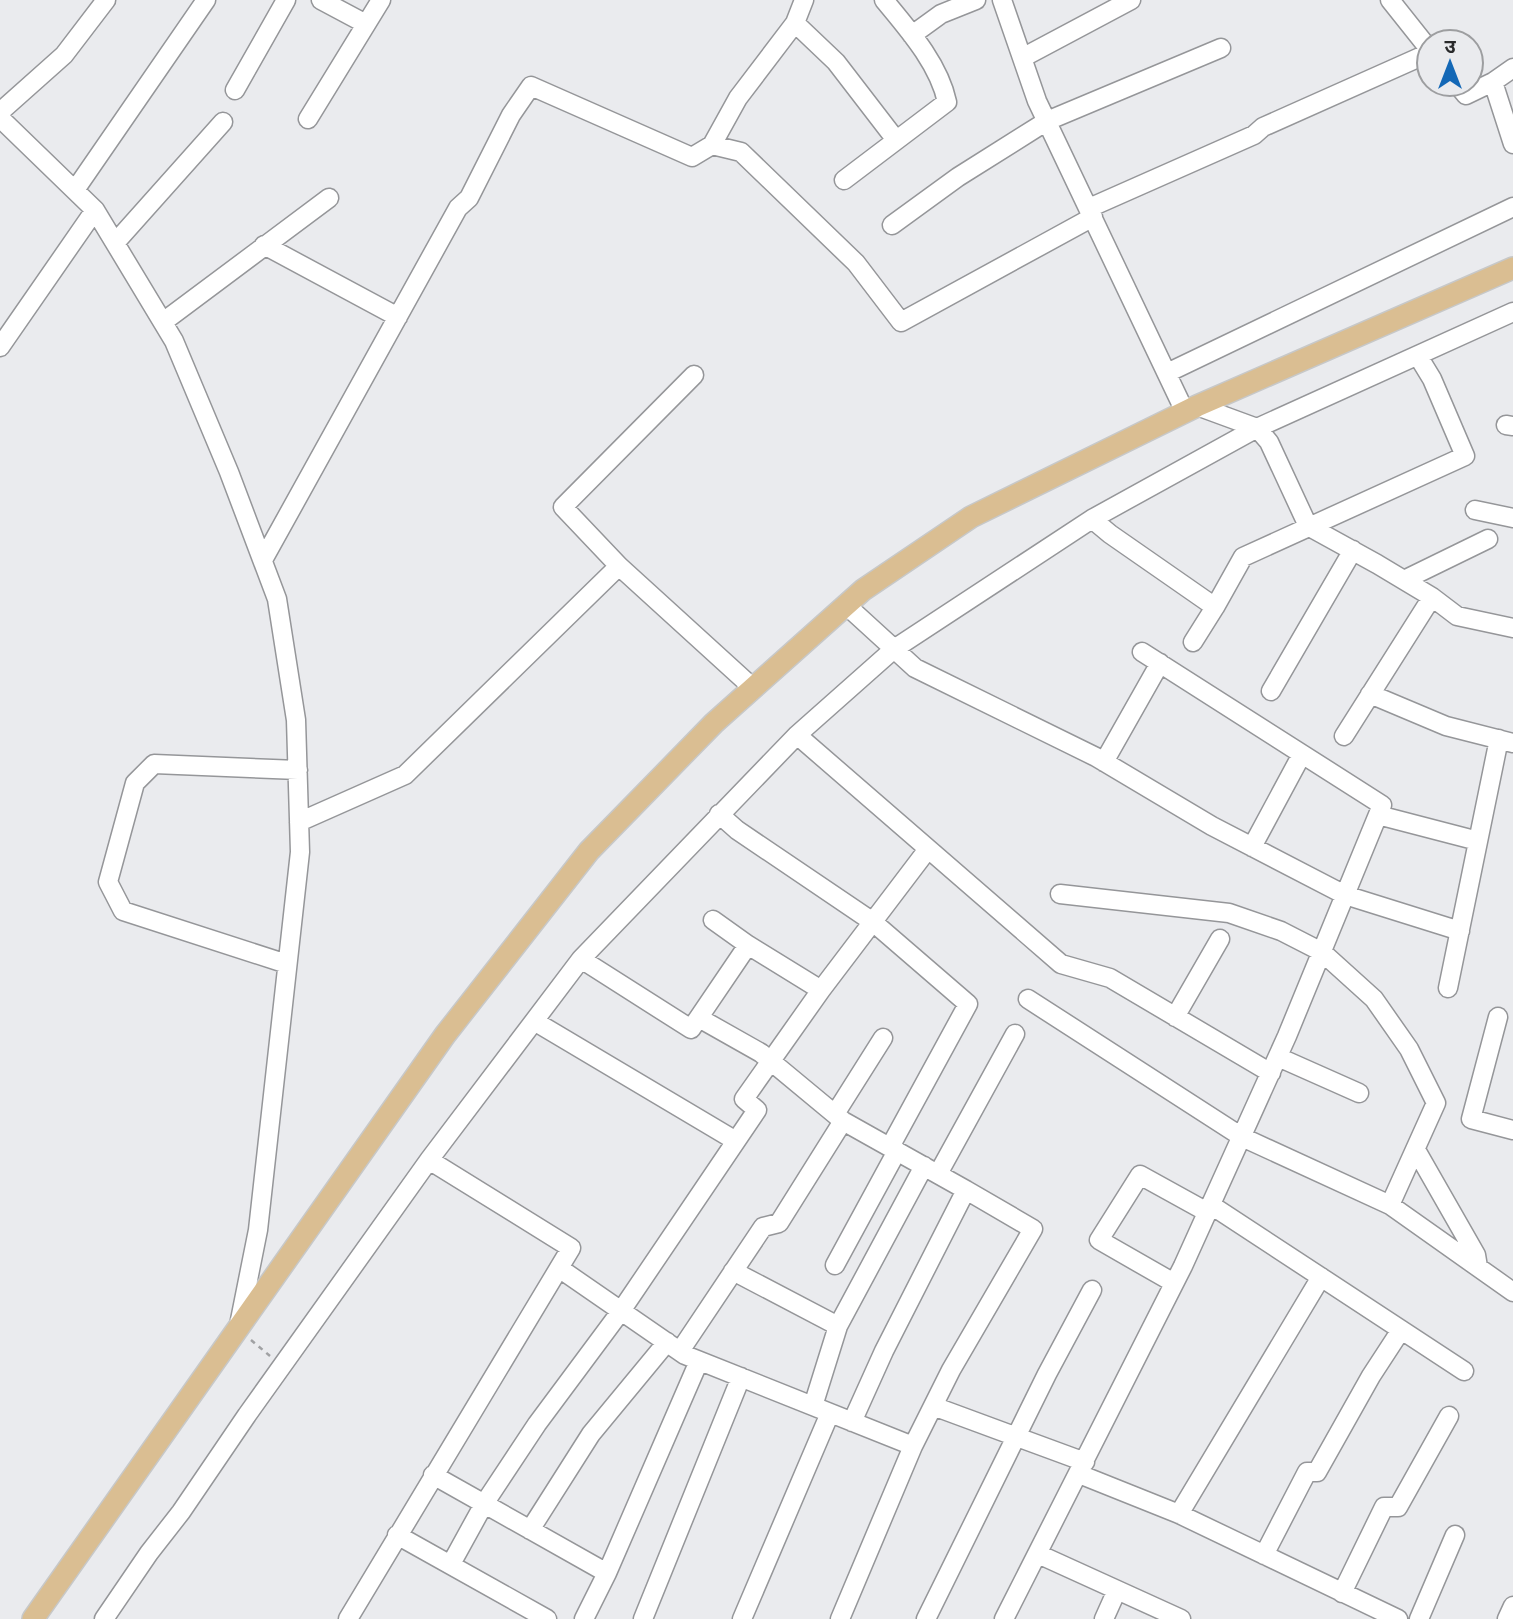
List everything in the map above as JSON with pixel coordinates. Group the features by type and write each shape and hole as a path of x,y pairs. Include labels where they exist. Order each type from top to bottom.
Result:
{"main road":[{"path":"33,1619 445,1035 589,851 713,723 863,590 971,517 1191,409 1441,297 1513,268"}],"street":[{"path":"0,112 64,55 106,0"},
{"path":"75,190 206,0"},
{"path":"235,90 286,0"},
{"path":"321,0 366,24"},
{"path":"308,119 381,0"},
{"path":"262,560 458,208 469,198 511,115 531,86 692,157 712,145 738,98 795,23 804,0"},
{"path":"844,180 947,102 943,85 912,34 884,0"},
{"path":"912,34 941,14 976,0"},
{"path":"1002,0 1037,101 1167,373 1191,409 1257,428 1269,442 1308,526 1404,580 1457,616 1513,628"},
{"path":"1022,58 1131,0"},
{"path":"1390,0 1415,33"},
{"path":"795,23 836,62 896,140"},
{"path":"892,225 958,177 1047,121 1221,48"},
{"path":"1093,218 1089,208 1254,135 1263,127 1415,57"},
{"path":"1485,86 1513,68"},
{"path":"1493,82 1513,144"},
{"path":"0,118 95,210 163,322 179,353 277,599 296,720 300,852 258,1230 238,1328"},
{"path":"115,243 223,122"},
{"path":"712,145 741,152 856,262 901,322 1093,218"},
{"path":"163,322 328,198"},
{"path":"1167,373 1513,207"},
{"path":"0,347 95,210"},
{"path":"264,245 398,317"},
{"path":"104,1619 429,1160 580,959 796,735 894,649 1092,519 1257,428 1513,312"},
{"path":"1193,642 1242,557 1465,456 1432,379 1418,356"},
{"path":"694,375 562,507 619,566 753,688"},
{"path":"1475,510 1513,519"},
{"path":"1092,519 1138,555 1215,607"},
{"path":"1404,580 1488,539"},
{"path":"1271,691 1353,550"},
{"path":"299,822 405,775 619,566"},
{"path":"1344,736 1432,597"},
{"path":"846,605 915,668 1104,762 1212,826 1345,895 1460,931"},
{"path":"1004,1619 1082,1468 1209,1209 1274,1065 1382,805 1142,652"},
{"path":"1104,762 1160,663"},
{"path":"1370,694 1446,726 1506,741 1478,841 1448,989"},
{"path":"796,735 1061,964 1110,978 1175,1017 1274,1065 1359,1093"},
{"path":"1252,847 1302,754"},
{"path":"287,964 123,911 108,882 135,783 154,764 298,770"},
{"path":"719,814 737,830 873,922 968,1004 835,1265"},
{"path":"1378,815 1478,841"},
{"path":"452,1564 484,1504 537,1424 621,1311 757,1110 744,1099 821,990 928,849"},
{"path":"1060,894 1228,913 1281,931 1322,952 1374,999 1409,1049 1436,1103 1390,1205"},
{"path":"713,920 821,990"},
{"path":"1175,1017 1220,939"},
{"path":"580,959 691,1029 748,945"},
{"path":"1028,999 1242,1137 1390,1205 1513,1292"},
{"path":"1498,1017 1471,1119 1513,1130"},
{"path":"699,1018 761,1053 839,1117 1033,1229 951,1370 912,1446 840,1619"},
{"path":"534,1021 736,1141"},
{"path":"813,1406 838,1325 1015,1034"},
{"path":"530,1530 591,1434 673,1347 733,1271 763,1227 779,1223 883,1038"},
{"path":"1416,1150 1476,1255 1478,1267"},
{"path":"348,1619 571,1248 429,1160"},
{"path":"1174,1283 1100,1240 1140,1175 1209,1209 1464,1371"},
{"path":"852,1422 884,1351 966,1190"},
{"path":"559,1268 673,1347 699,1361 912,1446"},
{"path":"733,1271 838,1325"},
{"path":"1179,1514 1321,1278"},
{"path":"926,1619 1092,1290"},
{"path":"1264,1555 1307,1472 1317,1472 1371,1376 1401,1330"},
{"path":"584,1619 607,1573 699,1361"},
{"path":"643,1619 741,1377"},
{"path":"933,1406 1016,1437 1398,1619"},
{"path":"742,1619 830,1413"},
{"path":"1342,1593 1384,1507 1398,1507 1449,1416"},
{"path":"433,1475 607,1573"},
{"path":"397,1535 547,1619"},
{"path":"1419,1619 1455,1535"},
{"path":"1038,1553 1181,1619"},
{"path":"1104,1619 1117,1590"},
{"path":"1507,1619 1513,1606"}],"path":[{"path":"238,1328 282,1367"}]}
